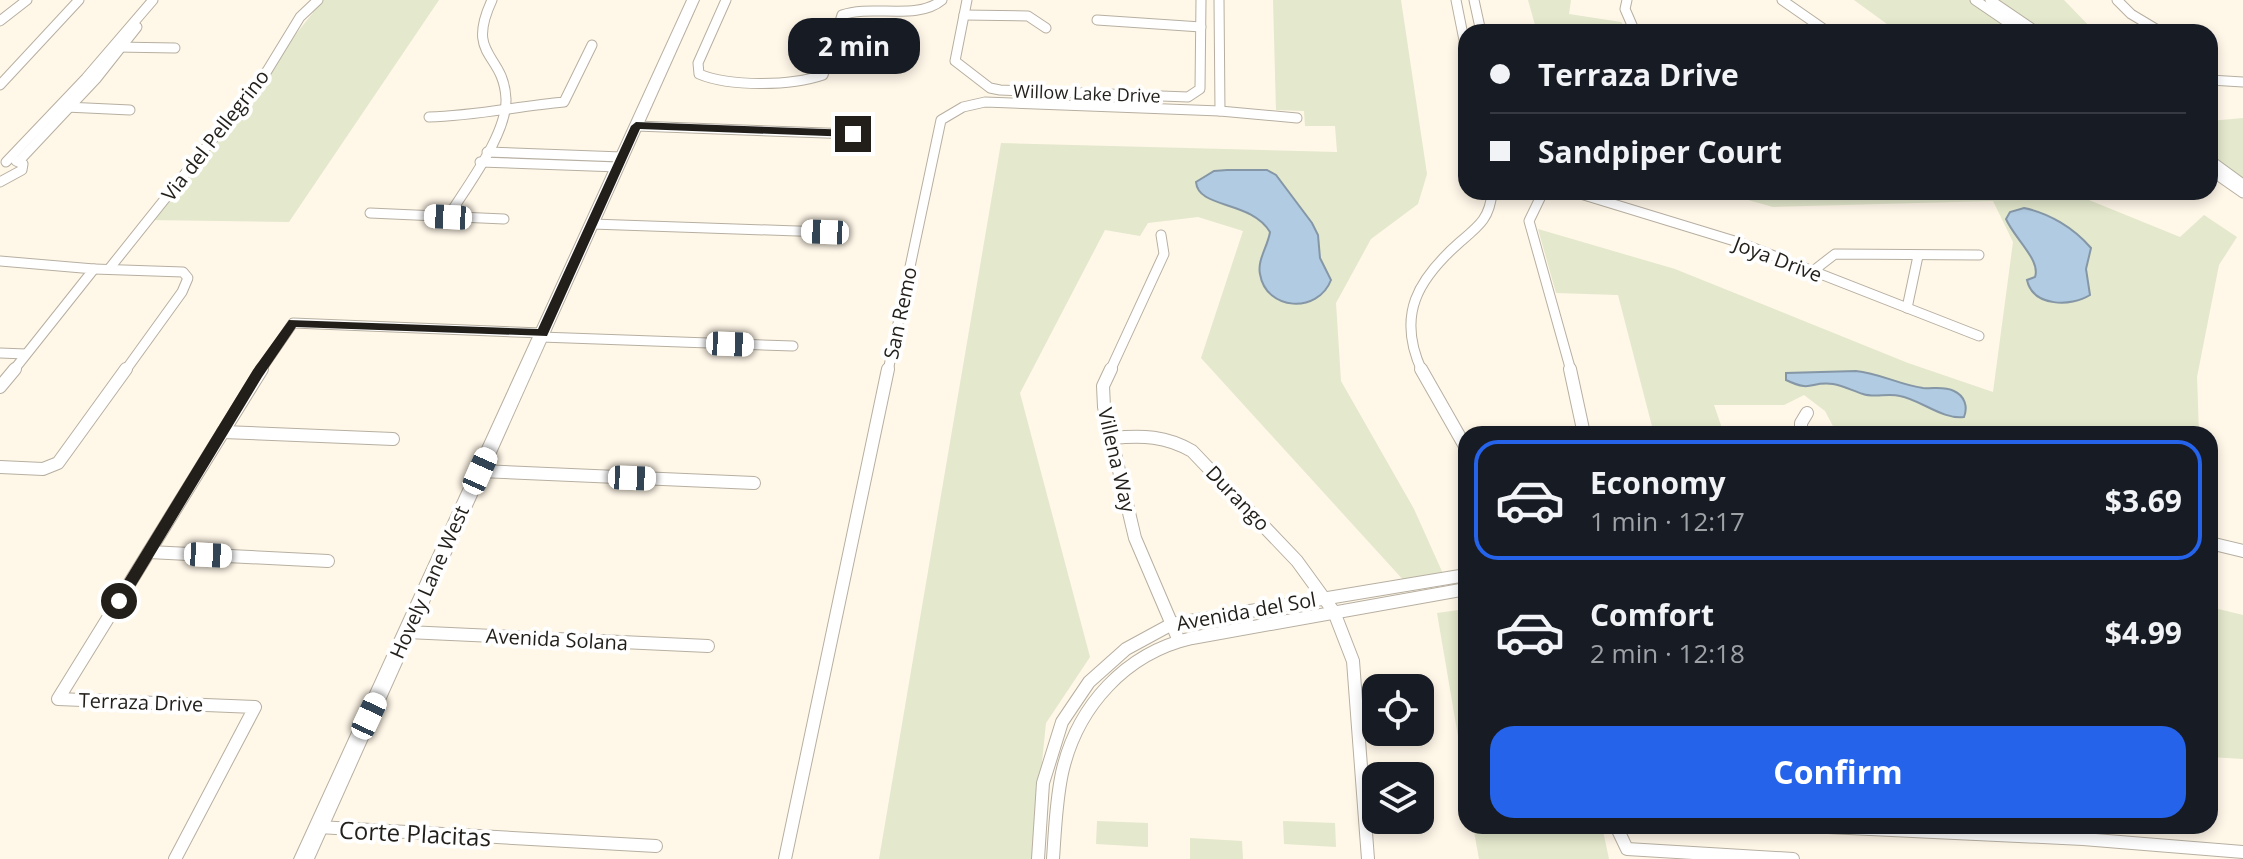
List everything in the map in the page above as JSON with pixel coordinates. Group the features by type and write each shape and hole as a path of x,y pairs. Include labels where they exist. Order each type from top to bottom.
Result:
{"street":[{"path":"0,21 27,0"},
{"path":"0,85 79,0"},
{"path":"3,162 19,161 70,107 153,0"},
{"path":"3,162 163,0"},
{"name":"Via del Pellegrino","path":"109,269 267,71 300,17 318,0"},
{"path":"448,217 487,152 506,107 505,87 483,53 480,32 484,14 492,0"},
{"name":"Hovely Lane West","path":"304,859 693,0"},
{"path":"726,0 698,63 699,74 711,79 811,81 823,75 842,15 854,7 926,9 938,6 942,0"},
{"name":"Willow Lake Drive","path":"967,0 955,61 990,88 1188,97 1200,89 1201,0"},
{"path":"1219,0 1220,111"},
{"path":"1456,0 1461,24"},
{"path":"1474,0 1479,24"},
{"path":"1627,0 1625,9 1632,24"},
{"path":"1782,0 1816,24"},
{"path":"1975,0 2010,24"},
{"path":"1990,0 2025,24"},
{"path":"2117,0 2148,24"},
{"path":"964,15 1028,16 1046,28"},
{"path":"1097,20 1201,27"},
{"path":"429,117 460,116 506,107 564,102 592,45"},
{"path":"116,47 175,48"},
{"path":"827,62 876,63"},
{"path":"2218,78 2243,82"},
{"name":"San Remo","path":"785,859 941,120 963,107 985,102 1220,111 1297,118"},
{"path":"58,107 130,110"},
{"path":"636,126 853,134"},
{"path":"487,152 620,162"},
{"path":"528,164 532,153"},
{"path":"0,182 22,170 23,164 19,161"},
{"path":"480,162 620,162"},
{"path":"2218,166 2243,184"},
{"path":"2218,176 2243,193"},
{"path":"1458,434 1416,363 1409,341 1409,319 1428,270 1483,226 1491,200"},
{"path":"1539,200 1529,221 1577,394 1583,426"},
{"name":"Joya Drive","path":"1600,200 1741,243 1979,336"},
{"path":"370,213 504,219"},
{"path":"592,224 825,232"},
{"name":"Villena Way","path":"1161,235 1164,254 1103,386 1104,407 1135,538 1179,641"},
{"path":"1813,271 1835,254 1979,255"},
{"path":"1907,308 1918,256"},
{"path":"0,261 183,272 188,278 182,292 58,463 43,469 0,467"},
{"path":"0,387 94,269"},
{"name":"Terraza Drive","path":"175,859 255,707 58,699 293,323 541,335"},
{"path":"541,335 793,346"},
{"path":"0,353 26,354"},
{"path":"1801,426 1807,413"},
{"path":"223,432 393,439"},
{"name":"Durango","path":"1113,438 1146,434 1172,438 1192,451 1297,561 1334,612 1353,661 1368,859"},
{"path":"480,471 754,483"},
{"path":"2218,545 2243,551"},
{"path":"149,552 328,561"},
{"name":"Avenida del Sol","path":"1038,859 1045,772 1069,705 1099,668 1148,635 1172,624 1458,576"},
{"name":"Avenida del Sol","path":"1053,859 1057,804 1069,748 1089,709 1117,678 1147,653 1179,641 1458,590"},
{"name":"Avenida Solana","path":"407,632 708,646"},
{"name":"Corte Placitas","path":"318,827 656,846"},
{"path":"1620,834 1627,849 1793,859"},
{"path":"1977,834 2243,852"}],"green space":[{"path":"323,0 439,0 289,222 148,220"},
{"path":"1273,0 1401,0 1427,174 1418,204 1371,239 1336,303 1341,381 1414,509 1444,576 1406,583 1201,358 1243,231 1198,217 1148,223 1140,236 1105,230 1020,393 1090,657 1046,723 1032,859 879,859 1001,143 1337,152 1335,126 1305,126 1304,111 1276,110"},
{"path":"1528,0 1571,0 1569,14 1622,24 1535,24"},
{"path":"1854,0 1970,0 2005,24 1887,24"},
{"path":"1994,0 2064,0 2087,24 2031,24"},
{"path":"2243,118 2243,178 2218,162 2218,120"},
{"path":"1748,200 2089,200 2180,237 2204,215 2237,237 2219,265 2197,377 2199,426 1833,426 1825,411 1804,395 1784,405 1714,405 1721,426 1652,426 1618,295 1556,293 1538,229 1675,269 1908,363 1993,392 2013,242 1993,201 1773,207"},
{"path":"2218,609 2243,615 2243,759 2218,757"},
{"path":"1458,610 1458,736 1437,613"},
{"path":"1097,821 1148,823 1148,847 1096,844"},
{"path":"1283,821 1335,823 1336,847 1284,844"},
{"path":"1474,834 1604,834 1609,859 1479,859"},
{"path":"1190,838 1242,841 1243,859 1190,859"}],"water":[{"path":"1267,170 1276,175 1312,223 1318,235 1320,258 1331,280 1315,299 1293,304 1272,295 1264,286 1260,274 1270,232 1251,214 1215,201 1199,191 1196,182 1214,171"},
{"path":"2024,208 2060,222 2091,248 2086,269 2090,295 2063,303 2045,300 2031,289 2027,280 2035,277 2034,263 2006,219 2010,212"},
{"path":"1856,371 1923,388 1954,391 1965,402 1964,417 1948,416 1900,396 1867,395 1833,384 1806,386 1786,380 1786,373"}],"route":[{"path":"119,601 258,374 293,323 542,333 636,126 853,134"}]}
